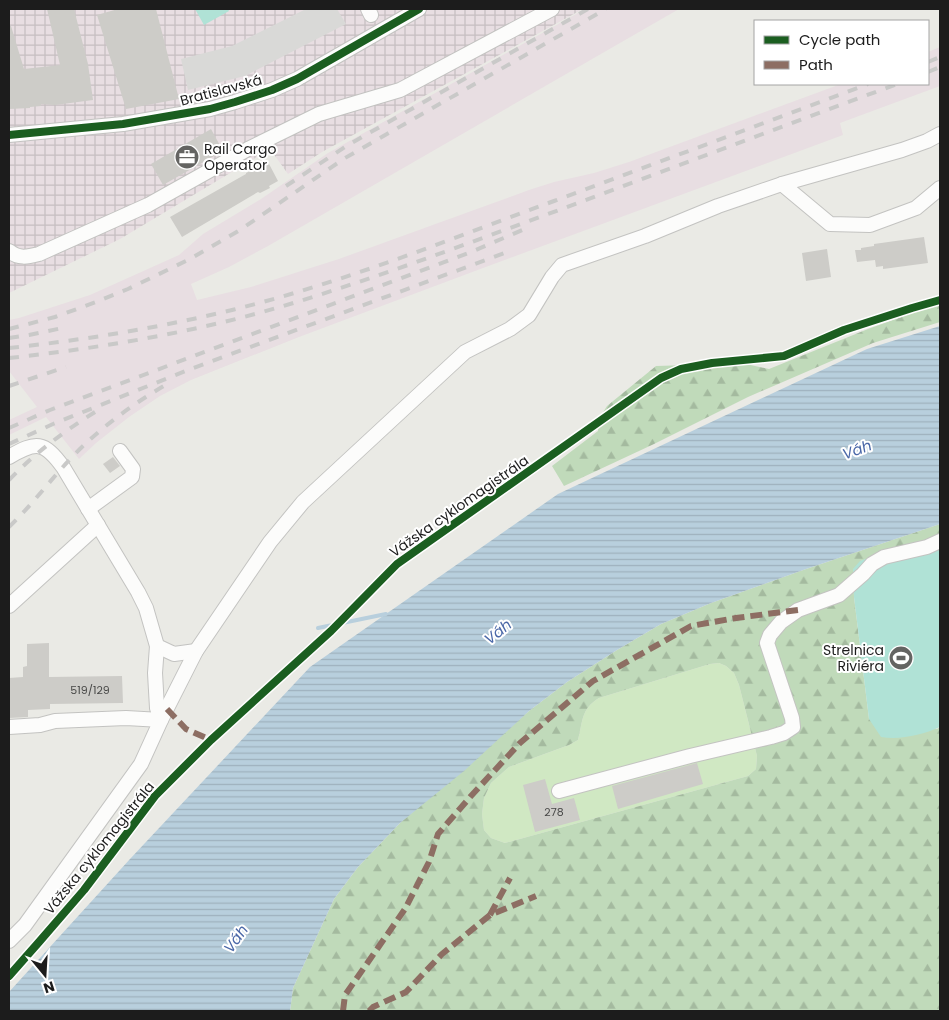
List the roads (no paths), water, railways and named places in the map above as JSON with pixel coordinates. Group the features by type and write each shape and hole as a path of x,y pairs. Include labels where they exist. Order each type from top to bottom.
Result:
{"street":[{"name":"Bratislavská","path":"9,135 123,124 210,109 235,102 272,90 297,79 419,9"},
{"path":"9,251 21,257 34,256 148,205 248,149 319,114 400,90 552,9"},
{"path":"9,940 25,925 142,764 161,720 196,652 270,542 303,502 465,352 510,329 529,315 552,277 562,265 645,236 718,206 782,184 902,150 940,134"},
{"path":"782,184 830,224 870,226 916,208 940,189"},
{"path":"9,457 35,445 44,448 53,455 63,467 138,592 146,608 157,646 155,674 157,708 161,720"},
{"path":"88,509 132,477 133,469 120,451"},
{"path":"9,606 98,525"},
{"path":"559,791 784,733 793,727 792,718 768,643 770,635 781,622 798,610 839,595 872,564 884,557 927,547 940,541"},
{"path":"157,646 174,654 196,652"},
{"path":"9,727 40,725 55,721 117,718 161,720"}],"water":[{"name":"Váh","path":"940,326 940,524 711,603 661,624 567,682 529,711 464,771 400,823 358,867 334,899 293,988 290,1011 9,1011 9,992 130,859 310,667 558,494 867,349"}],"waterway":[{"path":"318,628 386,614"}],"railway":[{"path":"286,186 348,145 588,9"},
{"path":"9,329 55,317 96,302 190,259 240,230 345,158 606,9"},
{"path":"929,62 940,57"},
{"path":"929,72 940,67"},
{"path":"9,348 149,328 232,310 314,287 435,246 865,85"},
{"path":"9,358 111,344 179,332 280,307 455,248 894,85"},
{"path":"9,428 50,410 471,252 527,228"},
{"path":"9,444 53,424 188,370 510,251"},
{"path":"9,338 67,327"},
{"path":"9,386 66,367"},
{"path":"9,527 73,456 95,435 130,408 167,384"},
{"path":"9,480 50,443 95,412"}],"place":[{"name":"Rail Cargo Operator","path":"187,157"},
{"name":"Strelnica Riviéra","path":"901,658"}]}
